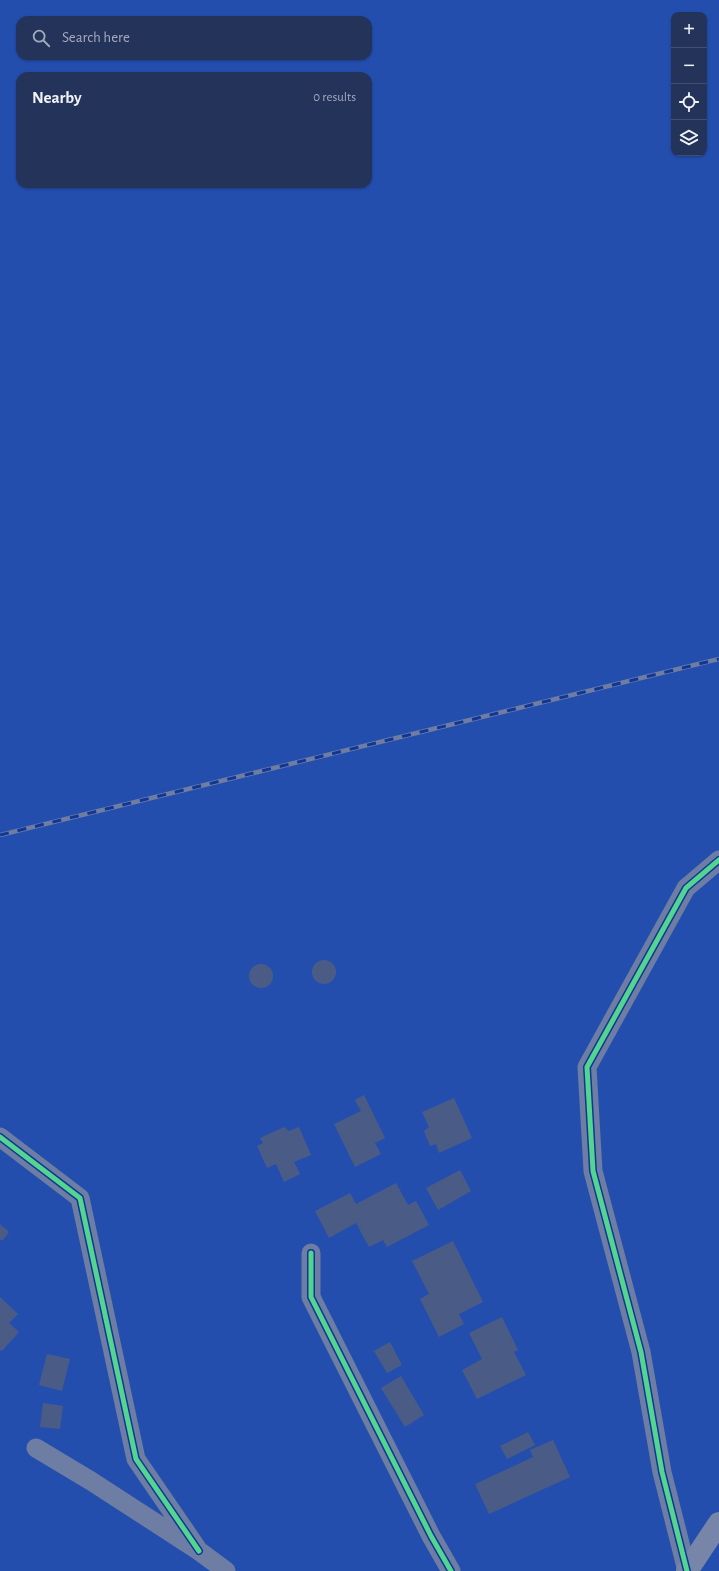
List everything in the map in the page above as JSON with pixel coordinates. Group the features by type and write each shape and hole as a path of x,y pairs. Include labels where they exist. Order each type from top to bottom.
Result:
{"main road":[{"path":"687,1571 719,1523"}],"street":[{"path":"687,1571 662,1472 641,1352 593,1171 588,1067 686,888 719,860"},
{"path":"0,1137 80,1198 136,1459 199,1551"},
{"path":"311,1253 311,1297 431,1536 451,1571"},
{"path":"36,1448 91,1481 199,1551 226,1571"}],"shaded area":[{"path":"0,0 719,0 719,1571 0,1571"}],"building":[{"path":"324,960 329,961 335,967 335,977 329,983 324,984 319,983 313,977 312,972 313,967 319,961"},
{"path":"261,964 266,965 272,971 272,981 266,987 261,988 256,987 250,981 249,976 250,971 256,965"},
{"path":"364,1095 385,1138 375,1143 381,1154 355,1167 334,1124 361,1111 355,1100"},
{"path":"454,1098 472,1138 439,1153 436,1144 430,1146 424,1131 429,1127 422,1112"},
{"path":"284,1127 289,1131 299,1127 311,1155 294,1162 300,1174 284,1182 276,1164 267,1168 257,1146 263,1143 260,1138"},
{"path":"460,1170 471,1191 438,1210 426,1188"},
{"path":"396,1183 408,1205 416,1201 429,1225 387,1247 383,1240 369,1247 356,1223 329,1238 315,1211 350,1193 356,1204"},
{"path":"0,1224 9,1232 2,1241 0,1239"},
{"path":"453,1241 483,1302 459,1314 464,1324 439,1337 420,1299 429,1294 412,1261"},
{"path":"0,1297 18,1314 9,1323 19,1332 2,1351 0,1350"},
{"path":"502,1317 518,1350 514,1352 526,1375 477,1399 462,1370 482,1359 469,1333"},
{"path":"390,1342 402,1365 387,1373 374,1351"},
{"path":"47,1354 70,1359 62,1391 39,1385"},
{"path":"401,1376 424,1415 405,1427 381,1388"},
{"path":"43,1403 63,1406 60,1429 40,1427"},
{"path":"528,1432 535,1445 507,1459 500,1446"},
{"path":"553,1440 570,1477 489,1514 475,1484 533,1457 530,1450"}],"railway":[{"path":"0,835 719,659"}],"cycle path":[{"path":"687,1571 662,1472 641,1352 593,1171 587,1067 686,888 719,860"},
{"path":"0,1137 80,1198 136,1459 199,1551"},
{"path":"311,1253 311,1297 431,1536 451,1571"}]}
